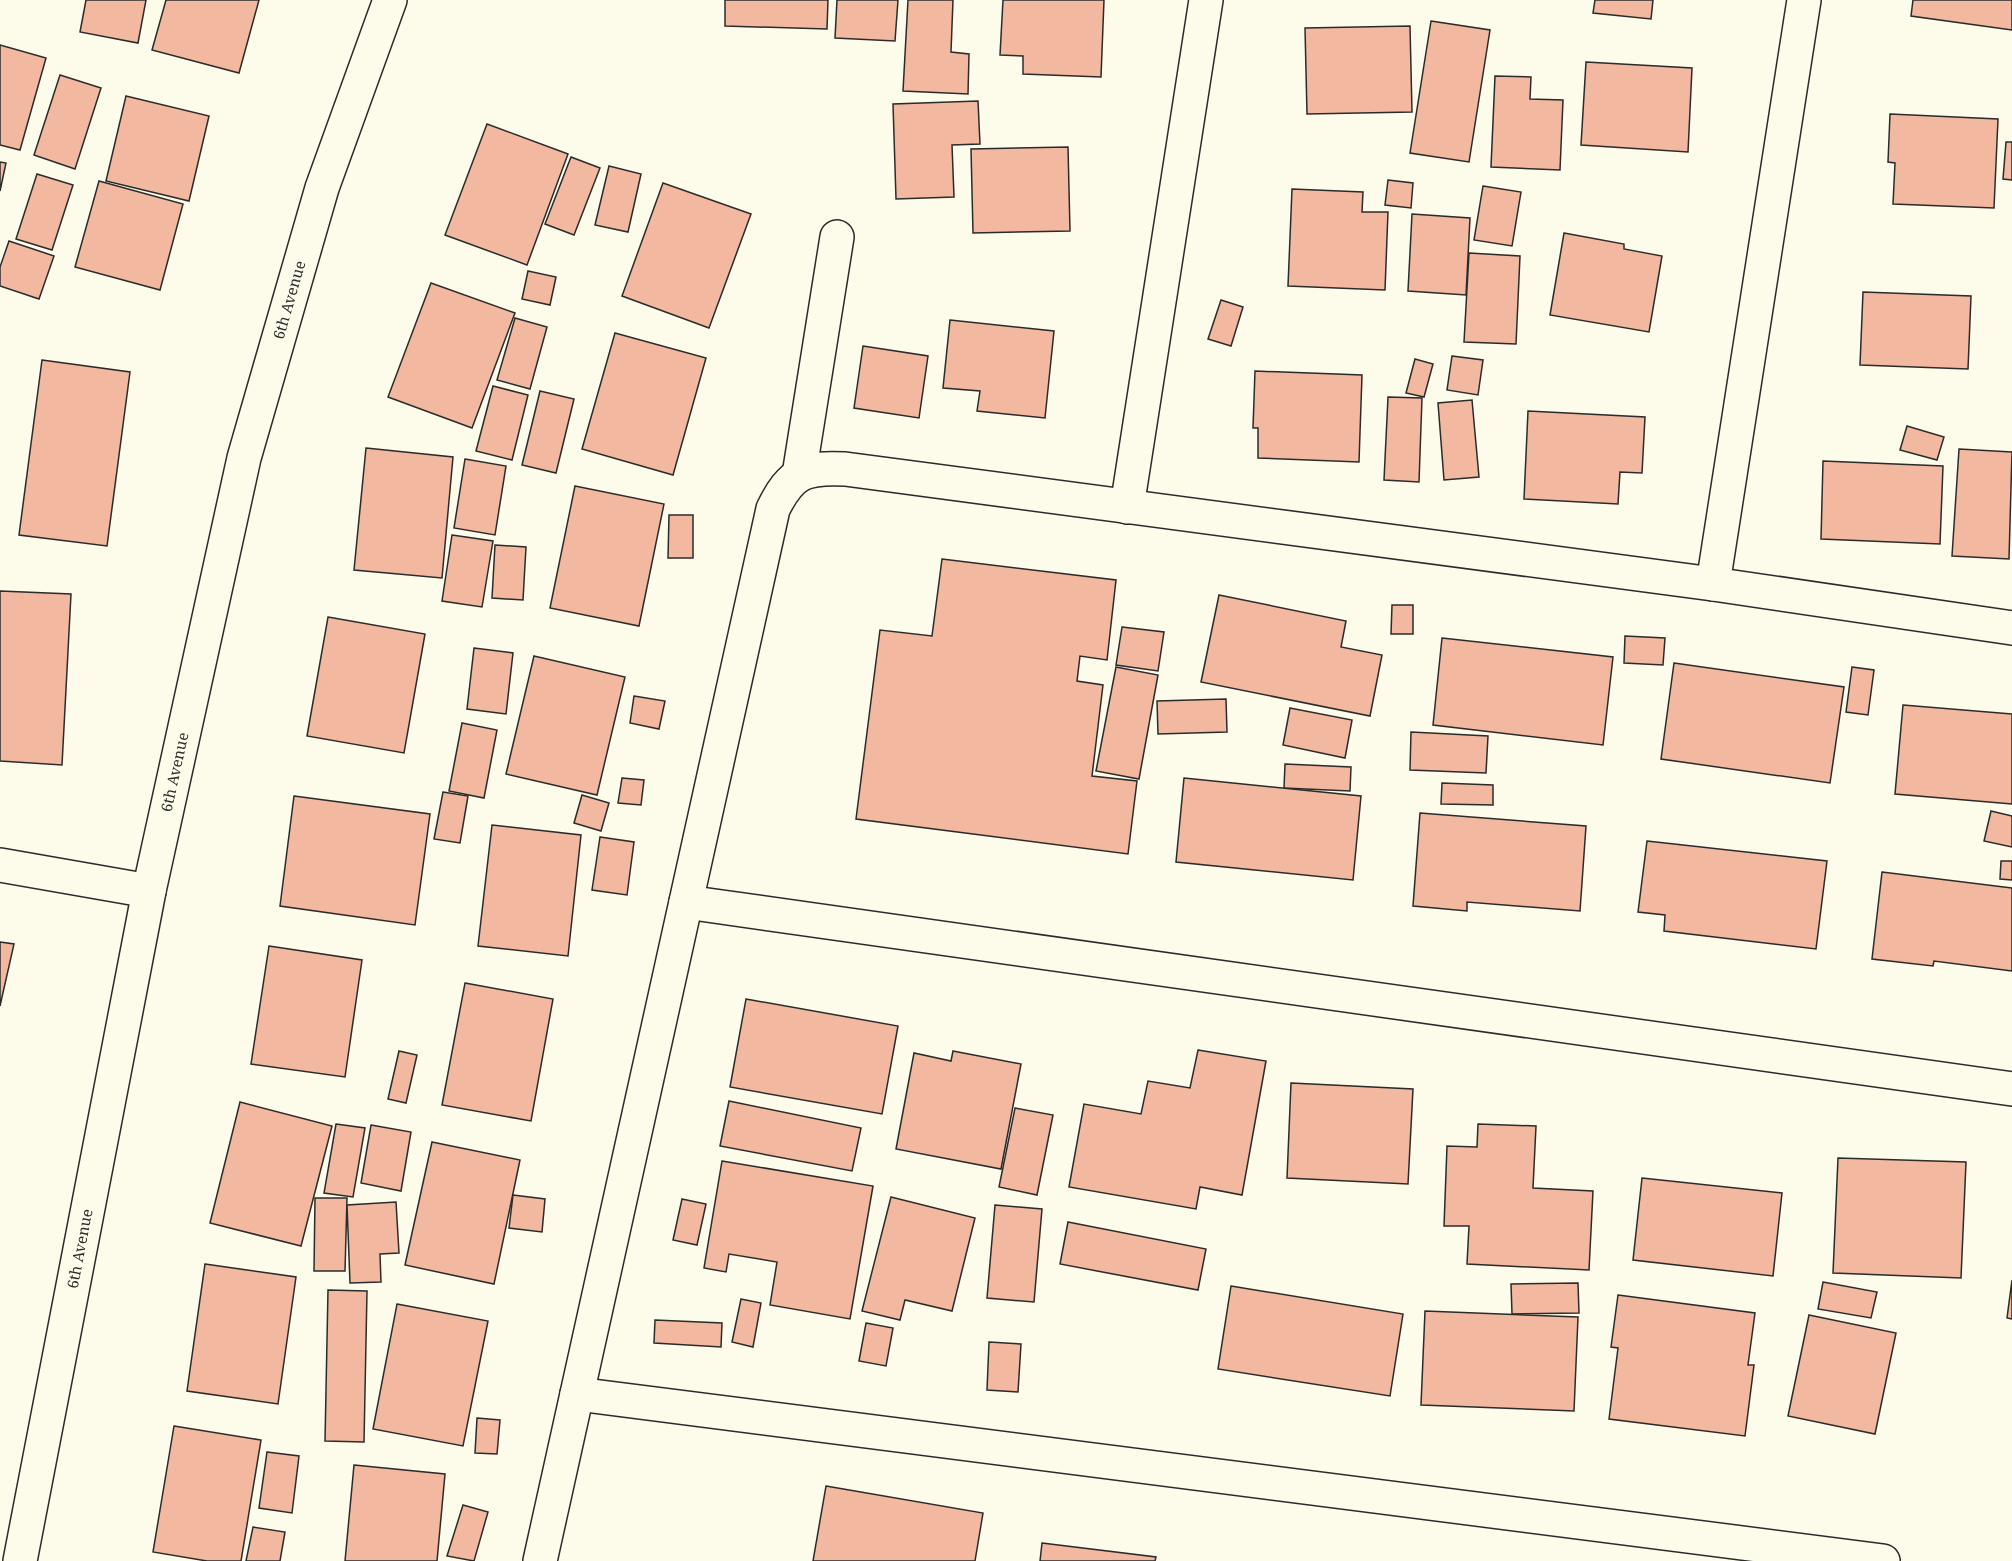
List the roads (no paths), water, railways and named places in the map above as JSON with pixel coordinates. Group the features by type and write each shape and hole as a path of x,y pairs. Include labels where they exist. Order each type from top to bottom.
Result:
{"street":[{"name":"6th Avenue","path":"20,1561 149,891 244,458 322,188 390,0"},
{"path":"1127,507 1206,0"},
{"path":"1713,584 1804,0"},
{"path":"799,475 837,237"},
{"path":"540,1561 773,509 783,489 799,475 816,468 844,469 1713,584 2012,628"},
{"path":"0,865 149,891"},
{"path":"686,902 2012,1089"},
{"path":"577,1394 1883,1561"}]}
